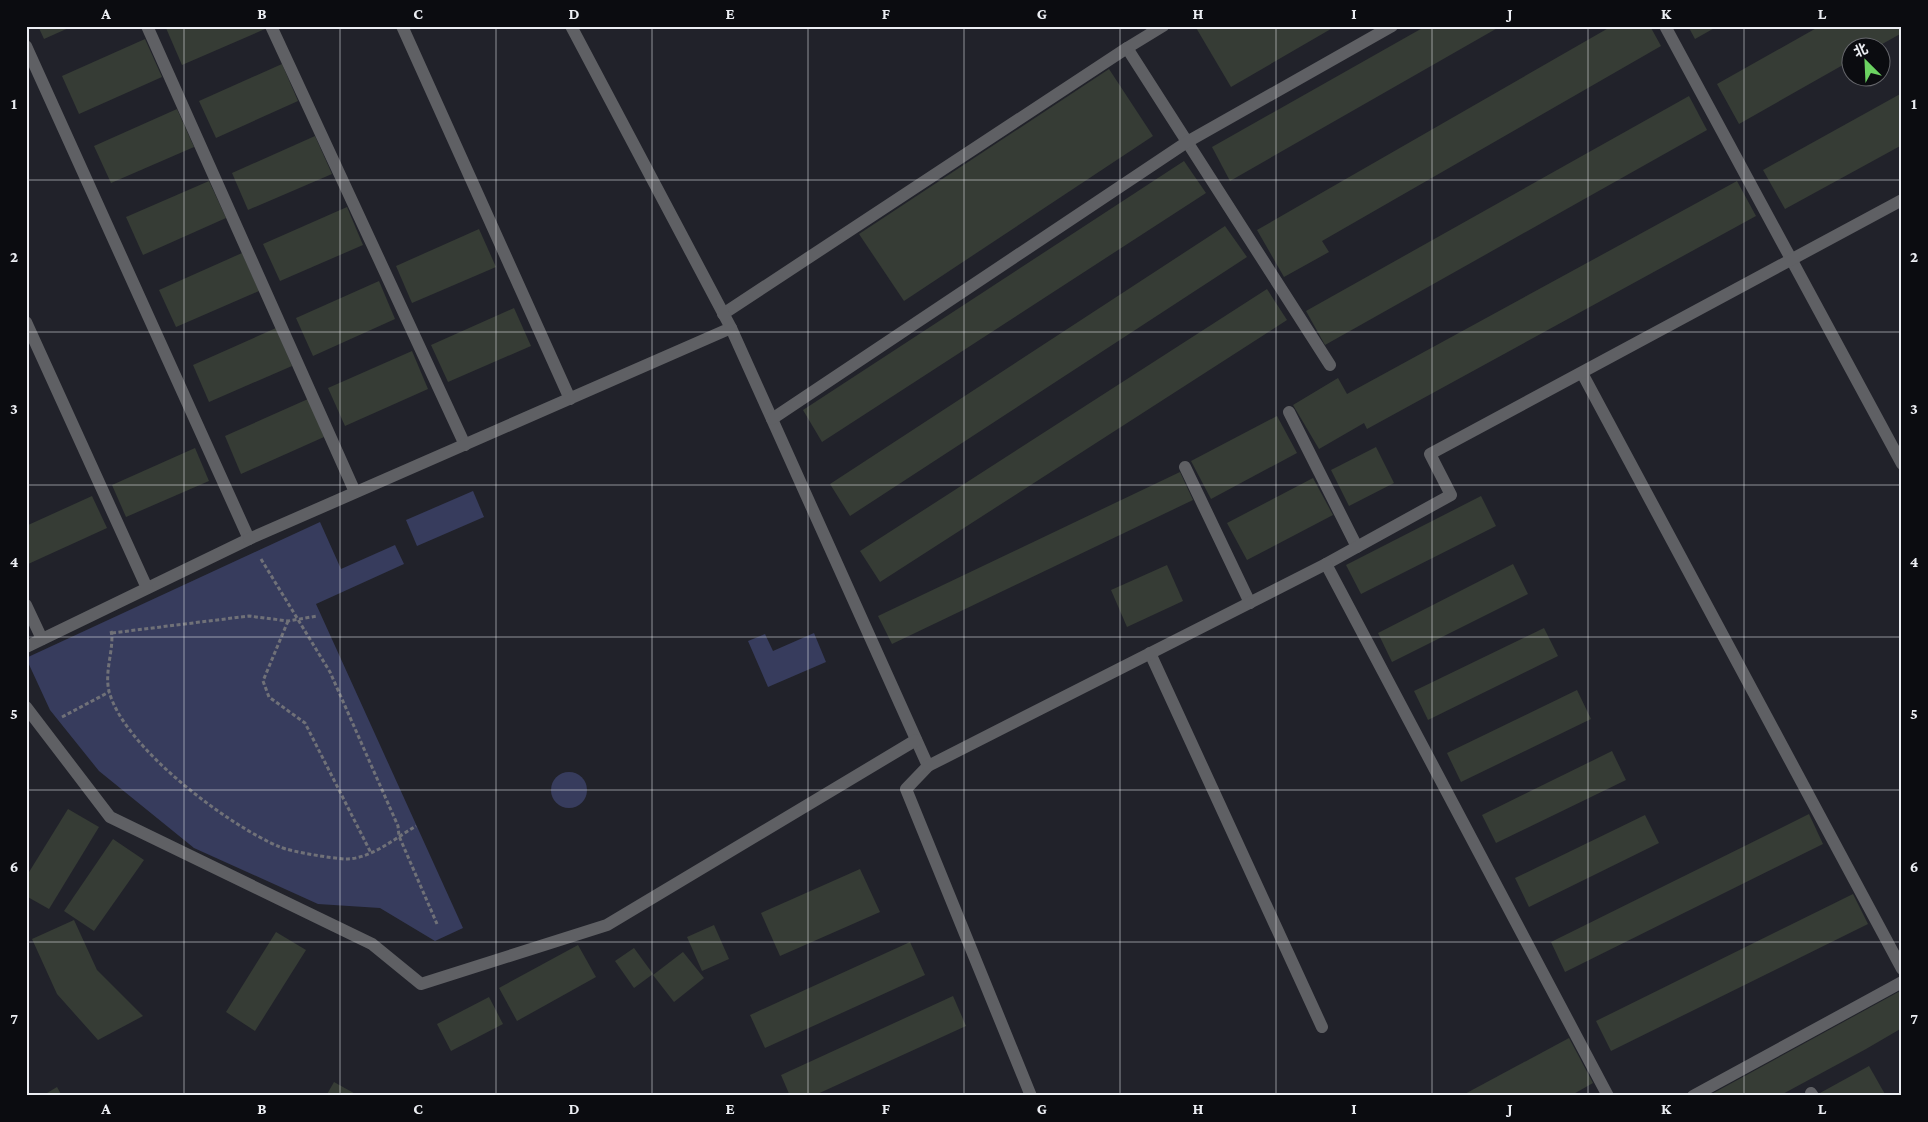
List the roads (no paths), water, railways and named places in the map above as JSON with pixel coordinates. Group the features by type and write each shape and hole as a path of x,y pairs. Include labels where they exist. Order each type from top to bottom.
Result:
{"street":[{"path":"147,26 355,492"},
{"path":"271,26 465,445"},
{"path":"402,26 570,399"},
{"path":"571,26 731,328 928,766"},
{"path":"723,314 1126,48 1163,26"},
{"path":"772,419 1187,142 1392,26"},
{"path":"1665,26 1902,464"},
{"path":"26,46 249,539"},
{"path":"1126,48 1330,365"},
{"path":"1031,1096 906,789 928,766 1326,564 1451,495 1430,454 1582,373 1790,258 1902,200"},
{"path":"26,322 148,588"},
{"path":"26,647 249,539 731,328"},
{"path":"1582,373 1901,967"},
{"path":"1289,412 1357,547"},
{"path":"1184,467 1250,603"},
{"path":"1326,564 1608,1096"},
{"path":"26,605 42,639"},
{"path":"1150,653 1322,1027"},
{"path":"26,707 110,817 372,944 422,984 607,925 916,740"},
{"path":"1693,1096 1902,982"}]}
